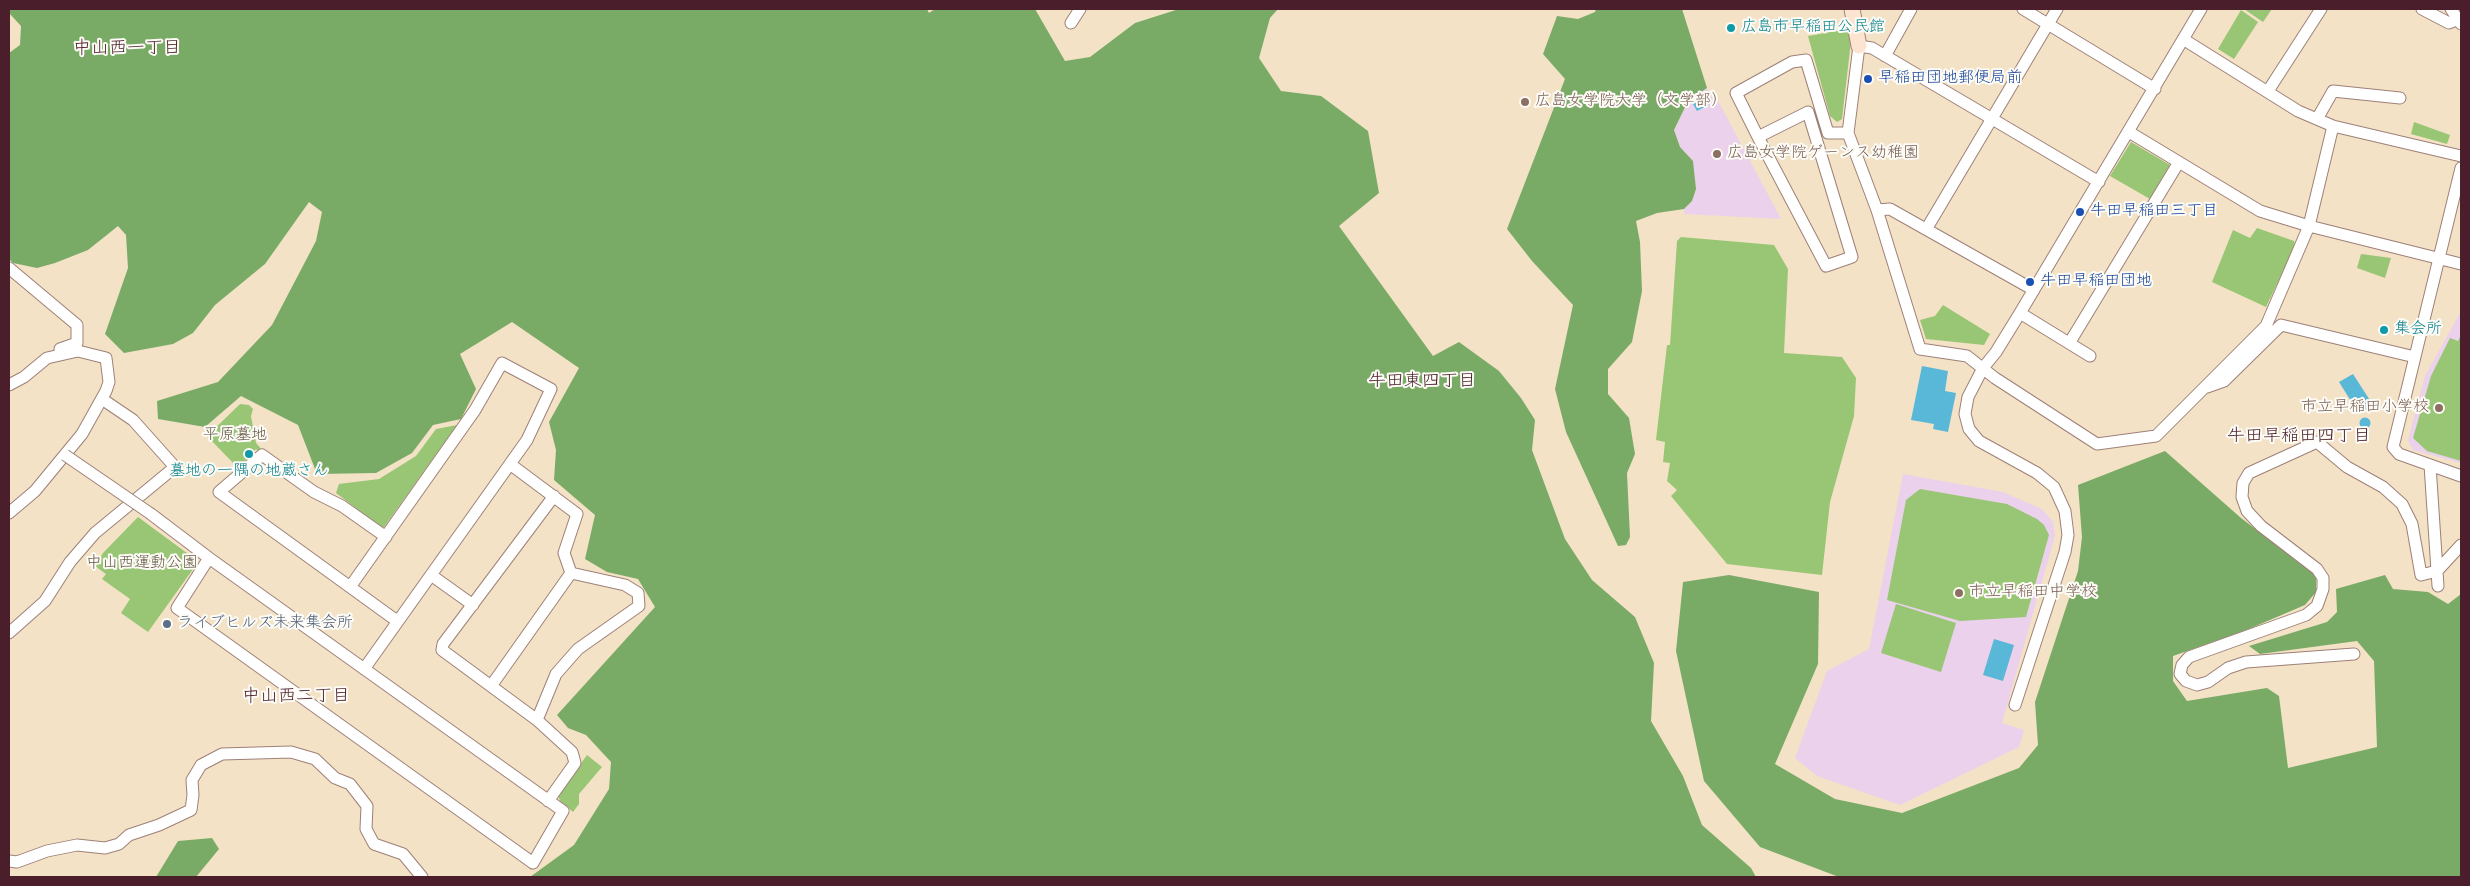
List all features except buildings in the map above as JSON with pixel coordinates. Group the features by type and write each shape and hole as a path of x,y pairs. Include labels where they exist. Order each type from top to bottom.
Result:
{"street":[{"path":"1071,23 1080,9"},
{"path":"1852,9 1859,46 1848,133 1877,210 1920,349 1967,356 2097,444 2156,436 2266,326 2309,226 2332,126"},
{"path":"1885,56 1911,9"},
{"path":"2023,9 2155,88"},
{"path":"1927,228 2057,9"},
{"path":"2015,705 2065,552 2068,535 2065,511 2054,488 2037,473 1979,441 1969,429 1965,414 1968,397 1983,368 1996,352 2129,132 2184,39 2199,9"},
{"path":"2268,91 2321,9"},
{"path":"2422,9 2449,23 2455,14"},
{"path":"2184,39 2298,111 2332,126 2461,156"},
{"path":"1859,46 1872,48 2099,182"},
{"path":"1758,138 1808,112 1852,258 1826,266 1758,138 1736,93 1792,62 1806,60 1828,133 1848,133"},
{"path":"2317,119 2333,91 2400,98"},
{"path":"2129,132 2260,210 2309,226 2461,264"},
{"path":"2070,342 2178,162"},
{"path":"2461,168 2393,447 2399,454 2461,476"},
{"path":"1877,210 1890,209 1927,228 2034,290"},
{"path":"9,268 77,325 77,343 40,355 30,366 30,372"},
{"path":"2020,312 2090,356"},
{"path":"2203,389 2224,381 2281,324 2415,358"},
{"path":"9,385 30,372 47,358 78,351 106,358 109,382 102,399 82,434 35,491 9,514"},
{"path":"350,587 475,410 502,363 550,389 527,440 364,668"},
{"path":"9,633 45,601 70,562 95,533 175,467 132,420 102,399"},
{"path":"2354,654 2246,662 2228,668 2208,682 2197,685 2186,681 2180,674 2182,665 2189,657 2306,615 2317,606 2324,589 2323,578 2317,569 2261,526 2247,511 2242,497 2243,483 2249,473 2317,442 2347,468 2383,488 2402,504 2412,524 2421,575 2437,571 2461,545"},
{"path":"65,455 151,514 209,558 563,811 533,863 177,608 209,558"},
{"path":"386,537 342,506 314,492 262,455 219,492 397,621"},
{"path":"510,464 578,514 564,553 571,573"},
{"path":"2430,465 2438,586"},
{"path":"548,800 575,763 572,752 537,720 442,650 443,644 554,496"},
{"path":"491,686 571,573"},
{"path":"537,720 556,674 578,649 638,606 638,593 626,585 571,573"},
{"path":"431,575 473,605"},
{"path":"9,861 17,862 46,850 77,845 105,848 119,844 129,834 159,825 191,810 192,780 201,765 222,754 291,752 315,760 336,778 350,784 366,806 366,829 374,844 403,854 419,873 406,877"}],"shaded area":[{"name":"広島女学院ゲーンス幼稚園","path":"1707,88 1712,98 1716,97 1781,219 1684,214 1684,209 1692,201 1696,189 1693,161 1680,147 1674,130 1688,101"},
{"name":"市立早稲田小学校","path":"2461,311 2461,463 2413,450 2408,440 2425,376"},
{"name":"市立早稲田中学校","path":"1903,474 2003,492 2042,509 2053,522 2055,536 2002,723 2024,730 2019,747 1900,805 1817,776 1795,758 1827,671 1869,649"}],"green space":[{"path":"9,9 927,9 929,13 935,9 1035,9 1065,61 1090,57 1135,23 1179,9 1278,9 1270,18 1259,58 1281,91 1321,96 1368,131 1379,193 1339,226 1433,356 1459,342 1499,371 1521,398 1535,420 1532,450 1565,539 1592,580 1635,617 1654,663 1651,721 1683,776 1702,825 1751,868 1756,877 530,877 574,845 609,789 611,762 586,735 568,728 557,715 655,607 638,579 607,572 585,559 595,515 554,480 556,450 549,422 579,368 512,322 460,354 476,389 461,419 433,425 412,453 376,473 317,474 298,425 241,396 205,427 158,419 157,401 218,382 272,325 316,241 322,212 309,202 265,264 215,305 193,333 173,344 124,353 105,334 128,268 126,235 118,226 88,250 55,263 37,268 13,263 9,259 9,53 20,45 21,26 9,13"},
{"path":"1596,9 1682,9 1707,88 1688,101 1674,130 1680,147 1693,161 1696,189 1692,201 1684,209 1657,213 1636,221 1640,242 1642,291 1632,342 1608,369 1608,394 1629,418 1635,454 1627,473 1630,537 1626,545 1618,546 1566,432 1555,389 1573,305 1532,261 1507,229 1565,79 1543,54 1557,16 1578,19 1595,12"},
{"path":"2244,9 2272,9 2263,22"},
{"path":"2241,10 2258,22 2234,59 2218,49"},
{"path":"1848,29 1851,41 1842,119 1837,122 1830,116 1808,36"},
{"path":"2414,122 2450,135 2447,144 2411,134"},
{"path":"2131,142 2170,165 2150,199 2110,176"},
{"path":"2257,228 2294,241 2295,246 2266,307 2212,282 2233,230 2250,238"},
{"path":"1681,237 1774,245 1788,269 1784,353 1842,357 1856,378 1854,416 1830,502 1822,575 1727,564 1671,496 1677,490 1667,481 1670,463 1663,462 1665,442 1656,440 1667,345 1670,345 1677,241"},
{"path":"2361,254 2391,258 2385,278 2357,268"},
{"path":"1943,305 1990,334 1984,345 1926,339 1920,320 1935,316"},
{"name":"市立早稲田小学校","path":"2461,335 2461,461 2427,451 2413,438 2431,376 2450,338 2458,341"},
{"name":"平原墓地","path":"240,404 249,405 253,409 251,416 256,443 262,450 259,453 256,449 238,468 207,436"},
{"path":"457,425 384,527 381,527 336,493 339,484 379,479 416,456 436,429"},
{"path":"2165,451 2241,518 2316,575 2316,592 2305,605 2244,631 2173,656 2173,681 2187,701 2267,688 2279,696 2288,768 2377,747 2374,661 2357,641 2260,654 2249,646 2327,622 2337,612 2336,589 2385,575 2393,589 2428,592 2448,604 2461,594 2461,877 1839,877 1760,847 1704,781 1676,651 1683,582 1729,575 1819,592 1818,664 1775,764 1835,799 1902,813 2019,768 2038,745 2035,702 2078,571 2082,537 2078,485"},
{"path":"1920,489 2007,504 2037,519 2044,525 2049,535 2026,617 1960,621 1887,600 1906,500"},
{"name":"中山西運動公園","path":"138,517 195,559 196,565 148,632 121,613 130,599 102,579 106,574 95,566 103,553"},
{"path":"1896,604 1956,623 1941,672 1881,653"},
{"path":"587,755 602,767 579,794 579,804 573,812 560,801 558,795"},
{"path":"212,838 219,849 196,877 156,877 178,841"}],"water":[{"path":"1706,97 1710,104 1697,111 1693,104"},
{"path":"1922,366 1948,371 1945,391 1956,393 1948,432 1933,429 1934,424 1911,420"},
{"path":"2353,374 2373,405 2359,414 2339,382"},
{"path":"2365,417 2371,423 2365,429 2359,423"},
{"path":"1994,639 2014,645 2003,681 1983,675"}],"place":[{"name":"広島市早稲田公民館","path":"1731,28"},
{"name":"早稲田団地郵便局前","path":"1868,79"},
{"name":"広島女学院大学（文学部）","path":"1525,102"},
{"name":"広島女学院ゲーンス幼稚園","path":"1717,154"},
{"name":"牛田早稲田三丁目","path":"2080,212"},
{"name":"牛田早稲田団地","path":"2030,282"},
{"name":"集会所","path":"2384,330"},
{"name":"市立早稲田小学校","path":"2439,408"},
{"name":"墓地の一隅の地蔵さん","path":"249,454"},
{"name":"市立早稲田中学校","path":"1959,593"},
{"name":"ライブヒルズ未来集会所","path":"167,624"}],"district":[{"name":"中山西一丁目","path":"127,50"},
{"name":"牛田東四丁目","path":"1422,383"},
{"name":"牛田早稲田四丁目","path":"2299,438"},
{"name":"中山西二丁目","path":"296,698"}]}
